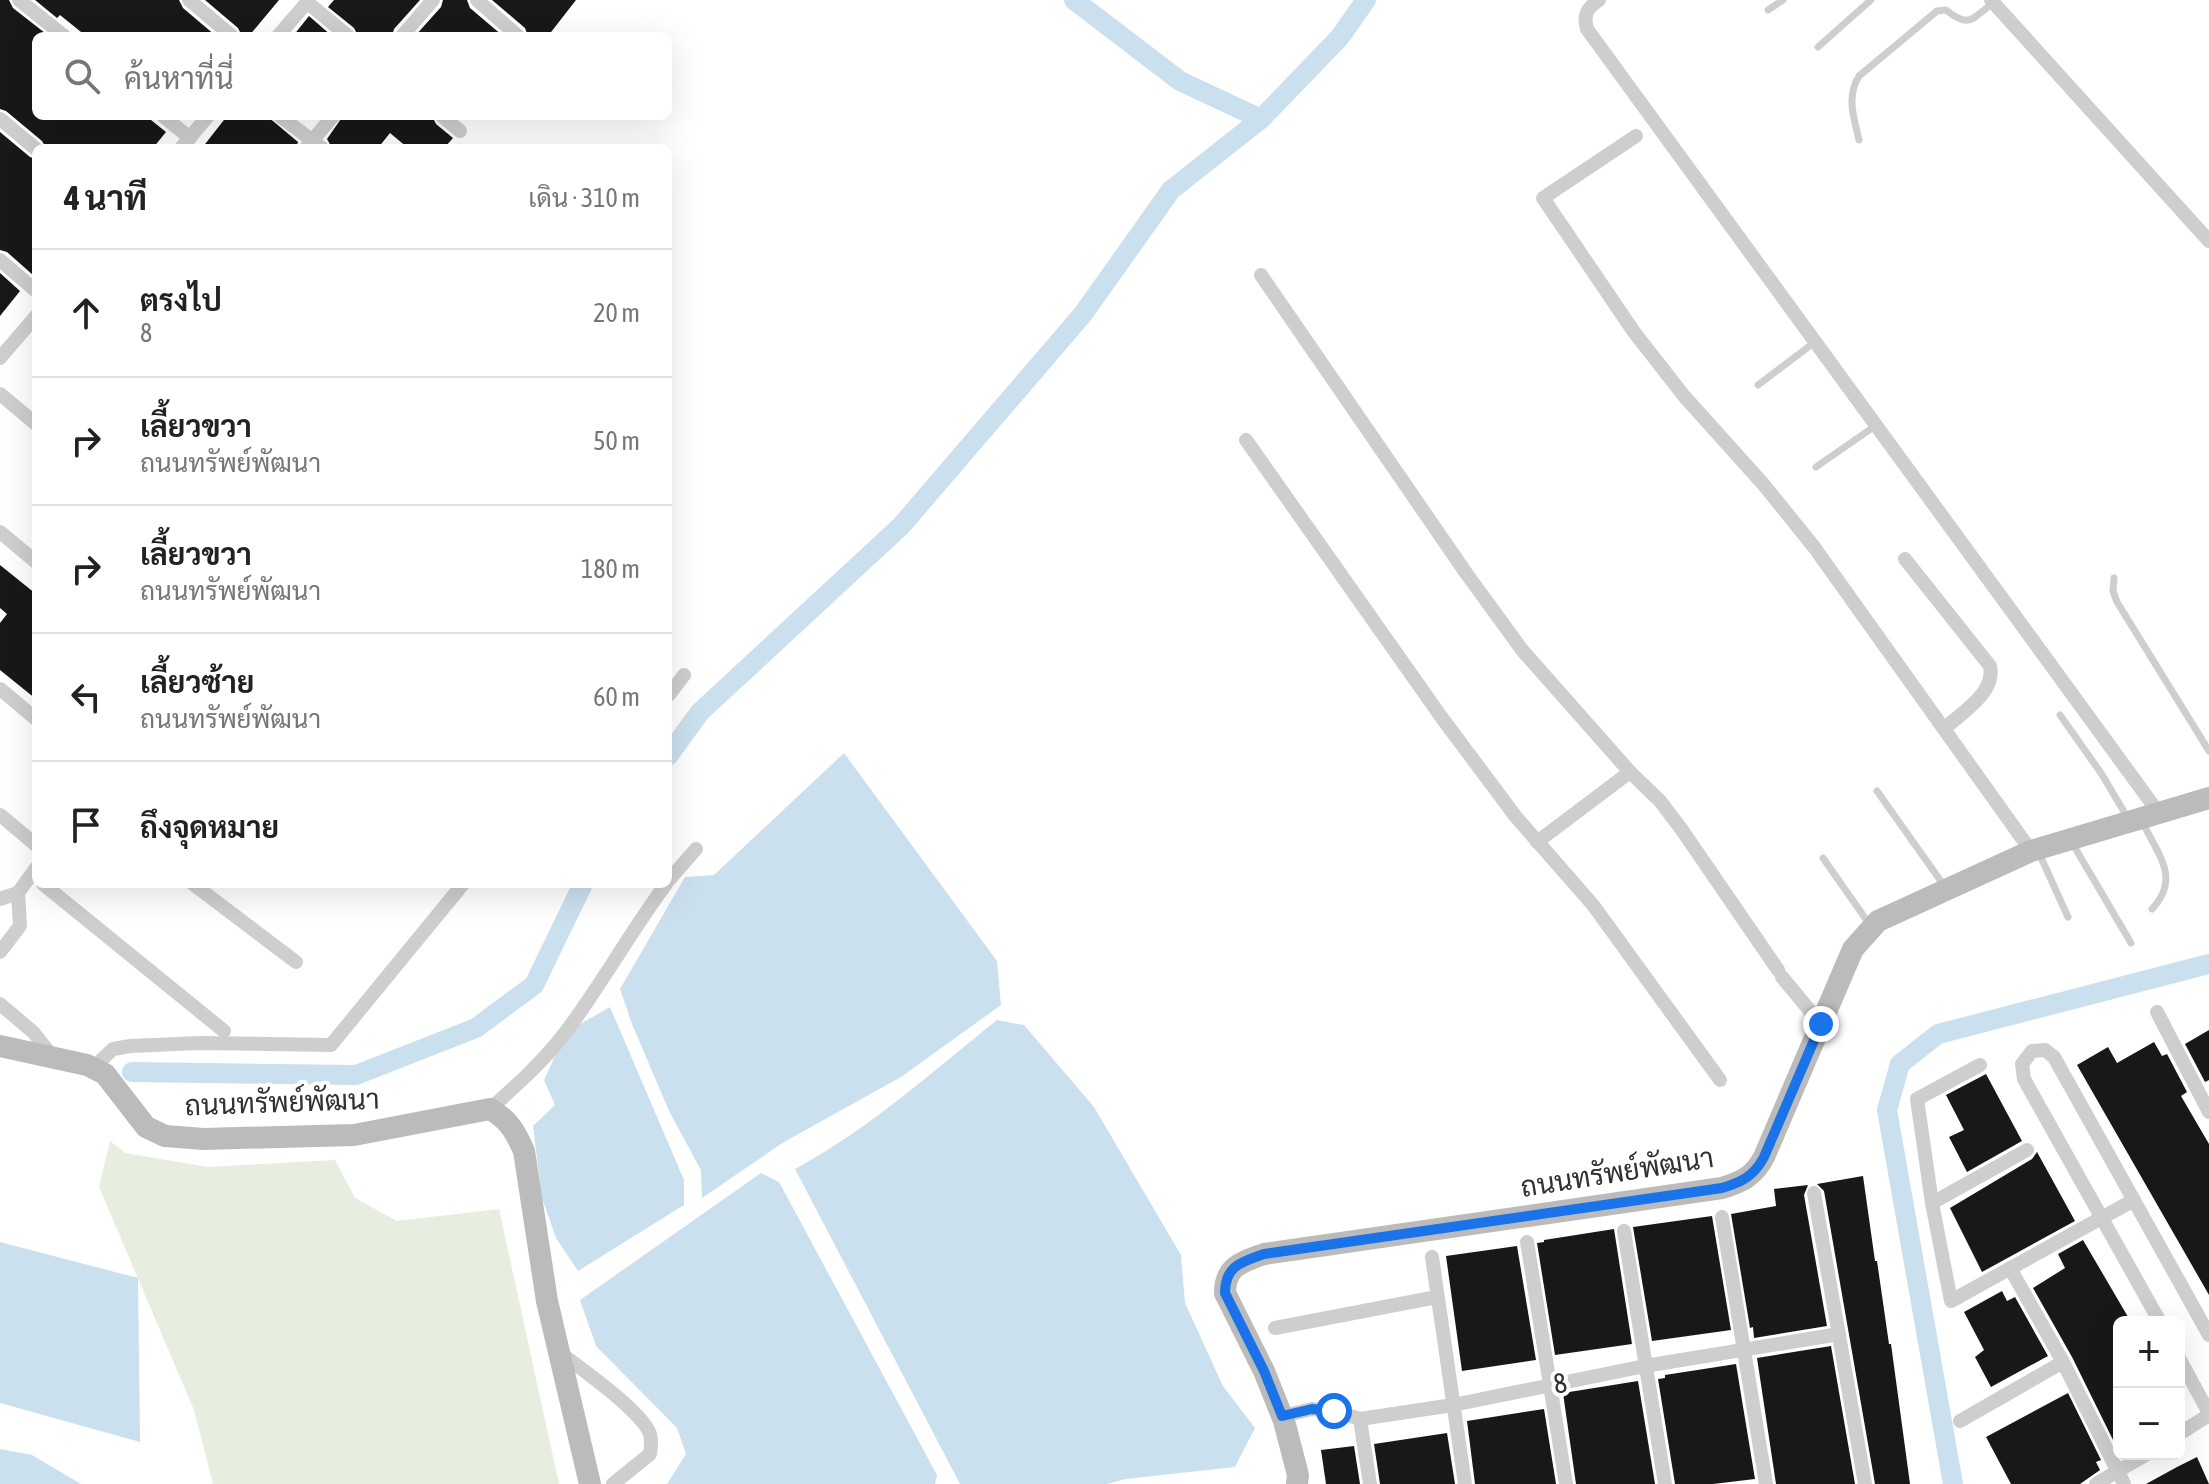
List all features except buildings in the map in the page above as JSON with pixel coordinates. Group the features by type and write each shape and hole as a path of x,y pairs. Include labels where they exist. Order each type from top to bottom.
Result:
{"street":[{"path":"19,0 59,32"},
{"path":"189,0 227,32"},
{"path":"405,32 433,0"},
{"path":"477,0 513,32"},
{"path":"1599,0 1589,7 1584,18 1587,29 1877,424 2143,817"},
{"path":"281,32 308,1 343,32"},
{"path":"1992,1 2209,241"},
{"path":"0,119 32,146"},
{"path":"166,120 185,143 205,120"},
{"path":"284,120 311,144"},
{"path":"314,144 330,120"},
{"path":"447,120 460,131"},
{"path":"1636,136 1543,198 1634,332 1684,396 1764,485 1814,547 2034,850"},
{"path":"0,260 32,288"},
{"path":"1261,275 1522,650 1630,772 1660,801 1780,974 1821,1024"},
{"path":"0,358 32,324"},
{"path":"0,394 32,421"},
{"path":"1246,440 1433,706 1537,842 1593,905 1720,1080"},
{"path":"0,532 32,559"},
{"path":"1905,559 1990,666 1993,677 1988,688 1944,729"},
{"path":"672,691 684,675"},
{"path":"0,689 32,716"},
{"path":"1537,842 1630,772"},
{"name":"ถนนทรัพย์พัฒนา","path":"1297,1484 1294,1456 1282,1416 1264,1371 1225,1293 1225,1280 1230,1271 1242,1262 1264,1254 1722,1188 1742,1182 1756,1171 1764,1157 1853,949 1871,927 1898,910 2034,850 2209,798"},
{"path":"0,815 32,842"},
{"path":"672,877 696,849"},
{"path":"0,899 18,893 32,880"},
{"path":"51,888 224,1031"},
{"path":"198,888 296,962"},
{"path":"93,1068 113,1049 130,1046 200,1043 331,1045 460,888"},
{"path":"590,1484 547,1301 524,1151 514,1128 490,1109 529,1074 566,1032 663,888"},
{"path":"0,952 20,926 18,893"},
{"path":"0,1004 33,1032 53,1058"},
{"path":"2157,1012 2209,1112"},
{"name":"ถนนทรัพย์พัฒนา","path":"4,1048 93,1068 105,1074 146,1127 165,1136 204,1139 354,1135 490,1109"},
{"path":"2157,1316 2024,1079 2022,1064 2032,1051 2045,1050 2054,1057 2209,1335"},
{"path":"1980,1065 1917,1099 1932,1203 1951,1301 2134,1200"},
{"path":"1932,1203 2027,1150"},
{"path":"1814,1193 1865,1484"},
{"path":"1722,1217 1766,1484"},
{"path":"1624,1231 1665,1484"},
{"path":"1527,1242 1566,1484"},
{"path":"1432,1257 1465,1484"},
{"path":"2010,1268 2063,1362 2121,1478"},
{"path":"1275,1328 1437,1297"},
{"name":"8","path":"1282,1416 1312,1409 1334,1411 1360,1419 1453,1405 1645,1366 1839,1334"},
{"path":"559,1352 601,1384 650,1432 650,1454 613,1484"},
{"path":"1960,1421 2063,1362"},
{"path":"2185,1369 2209,1414 2185,1430"},
{"path":"1360,1419 1370,1484"},
{"path":"2096,1484 2121,1478 2140,1460"}],"lane":[{"path":"1768,10 1783,0"},
{"path":"1818,47 1871,0"},
{"path":"1859,140 1851,89 1859,76 1937,11 1946,10 1961,22 1968,22 1992,1"},
{"path":"1758,385 1817,341"},
{"path":"1816,467 1877,424"},
{"path":"2114,578 2113,591 2117,602 2209,751"},
{"path":"2060,715 2101,773 2143,817 2166,872 2167,887 2163,898 2152,909"},
{"path":"1877,791 1946,889"},
{"path":"2070,839 2131,943"},
{"path":"2034,850 2068,917"},
{"path":"1823,858 1871,927"}],"green space":[{"path":"110,1141 125,1153 208,1167 335,1160 355,1198 397,1221 499,1209 559,1484 213,1484 194,1410 99,1187"}],"water":[{"path":"844,753 997,961 1001,1005 901,1077 784,1142 702,1198 701,1170 669,1111 620,989 685,877 714,875"},
{"path":"610,1007 684,1180 684,1205 578,1271 556,1238 542,1198 533,1126 555,1105 544,1080 566,1032"},
{"path":"997,1020 1024,1025 1094,1107 1181,1255 1185,1303 1223,1386 1255,1428 1235,1467 1126,1479 1107,1484 960,1484 795,1169 874,1118"},
{"path":"761,1173 779,1182 937,1475 935,1484 667,1484 686,1454 677,1428 596,1346 580,1300"},
{"path":"0,1242 138,1278 140,1442 0,1403"},
{"path":"0,1449 32,1455 81,1484 0,1484"}],"waterway":[{"path":"1074,0 1180,81 1261,119"},
{"path":"672,750 700,712 901,526 1083,314 1171,190 1261,119 1340,37 1366,0"},
{"path":"132,1072 356,1075 476,1028 534,985 581,888"},
{"path":"1953,1484 1887,1110 1900,1064 1938,1034 2209,964"}],"route":[{"path":"1334,1411 1312,1409 1282,1416 1264,1371 1225,1293 1225,1280 1230,1271 1242,1262 1264,1254 1722,1188 1742,1182 1756,1171 1764,1157 1821,1024"}]}
